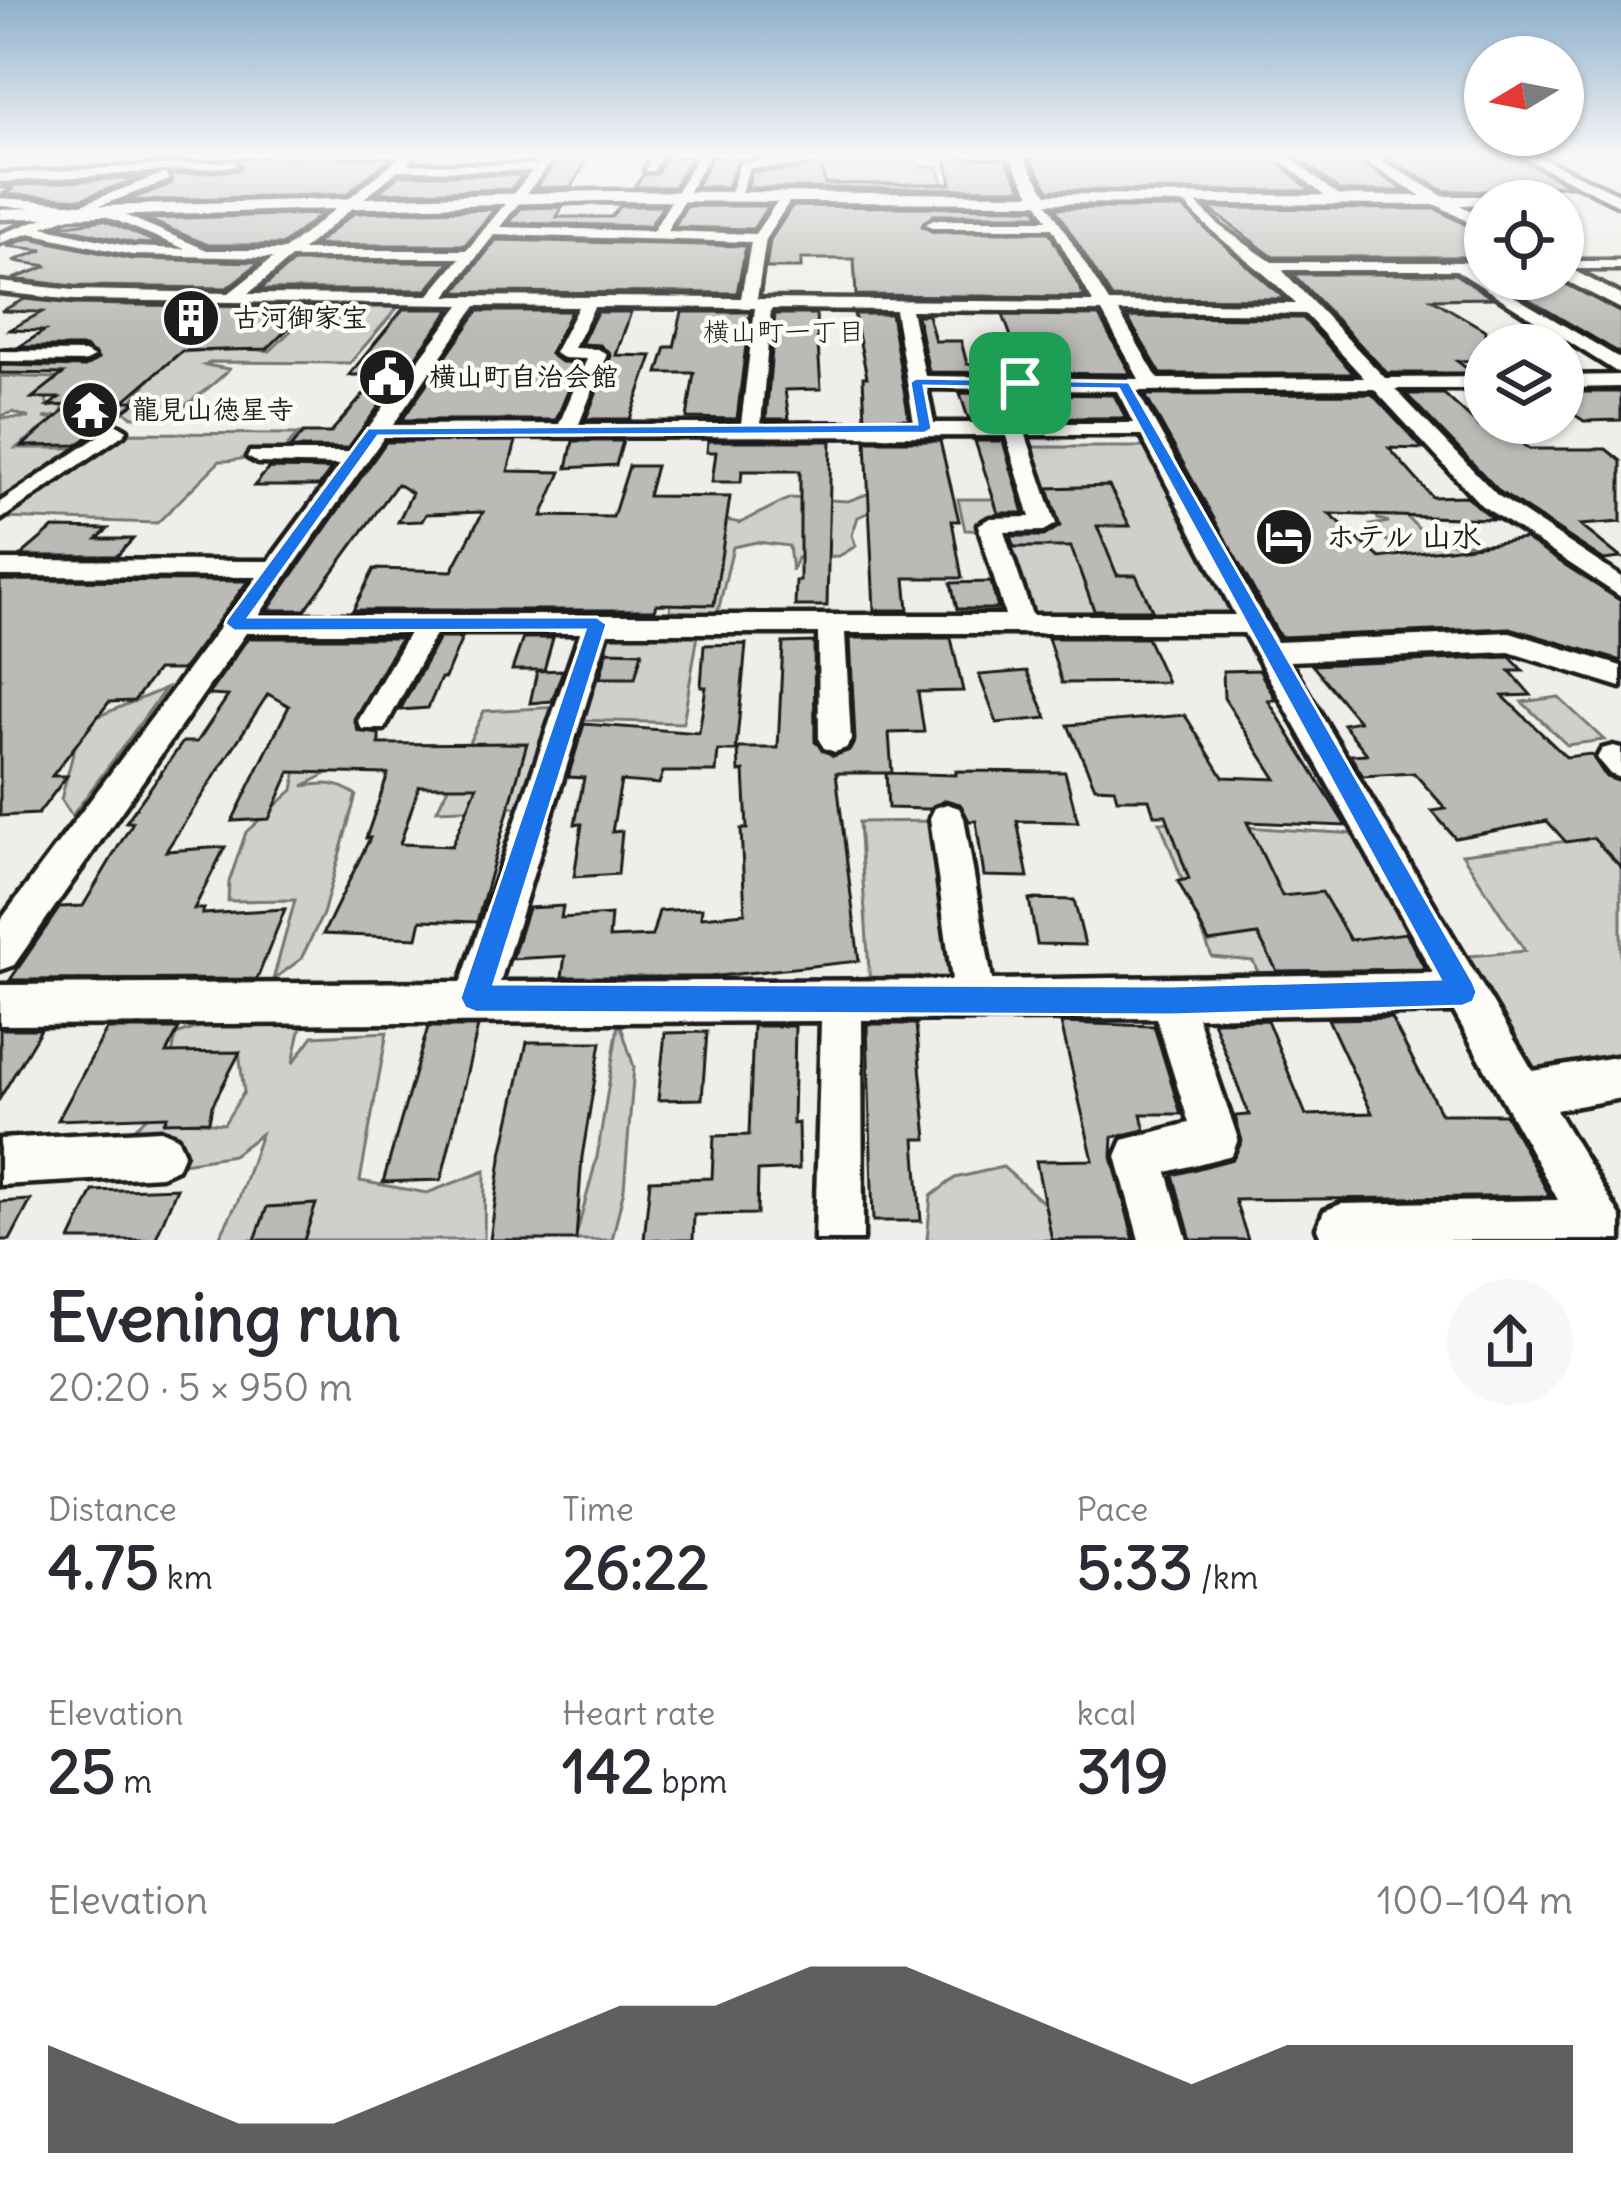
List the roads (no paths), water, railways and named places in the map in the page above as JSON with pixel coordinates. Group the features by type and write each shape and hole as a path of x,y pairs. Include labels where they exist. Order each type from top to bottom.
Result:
{"main road":[{"path":"1584,281 1621,303"}],"street":[{"path":"0,239 74,215"},
{"path":"113,215 204,254"},
{"path":"233,298 337,215"},
{"path":"434,299 503,215"},
{"path":"658,235 670,215"},
{"path":"749,430 759,238 774,215"},
{"path":"1052,215 1104,305 1138,385 1147,429 1253,624 1602,1232"},
{"path":"1202,215 1269,266 1489,500 1621,589"},
{"path":"933,224 1057,224"},
{"path":"32,229 131,251 472,254"},
{"path":"490,231 759,238"},
{"path":"333,268 347,255"},
{"path":"1584,267 1621,265"},
{"path":"1269,266 1464,266"},
{"path":"1460,266 1621,367"},
{"path":"301,298 318,282"},
{"path":"0,287 74,295 233,298 1309,309"},
{"path":"0,952 472,300"},
{"path":"566,431 598,355 563,353 590,301"},
{"path":"902,303 925,429"},
{"path":"0,356 86,356"},
{"path":"1584,382 1621,381"},
{"path":"916,382 1464,383"},
{"path":"1014,429 1044,524 990,525 1021,624"},
{"path":"373,431 1147,429"},
{"path":"0,513 117,430"},
{"path":"258,457 353,459"},
{"path":"0,568 273,569"},
{"path":"234,624 1253,624"},
{"path":"475,998 597,624"},
{"path":"831,624 836,740"},
{"path":"373,721 427,625"},
{"path":"1270,652 1510,642 1621,677"},
{"path":"947,818 975,999"},
{"path":"0,1005 475,998 1171,1001 1463,992"},
{"path":"839,1240 842,1000"},
{"path":"1163,1240 1139,1156 1216,1139 1171,1001"},
{"path":"1523,1094 1621,1077"},
{"path":"0,1162 161,1153"},
{"path":"1341,1228 1602,1232"}],"place":[{"name":"古河御家宝","path":"191,318"},
{"name":"横山町自治会館","path":"387,377"},
{"name":"龍見山徳星寺","path":"90,410"},
{"name":"ホテル 山水","path":"1284,537"}],"district":[{"name":"横山町一丁目","path":"784,332"}]}
